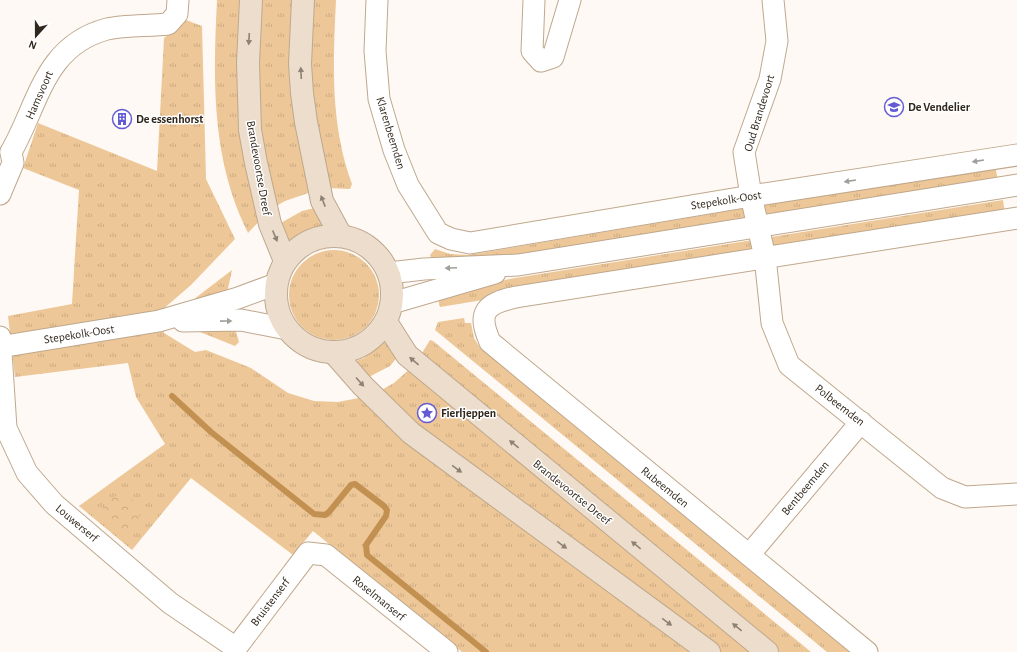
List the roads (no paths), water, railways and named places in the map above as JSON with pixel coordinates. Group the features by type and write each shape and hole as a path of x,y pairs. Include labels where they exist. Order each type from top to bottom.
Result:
{"main road":[{"name":"Brandevoortse Dreef","path":"251,0 248,63 250,130 270,224 285,261"},
{"path":"304,0 300,64 305,115 322,201 341,236"},
{"path":"325,236 341,236 356,240 370,248 381,259 389,273 393,288 389,313 373,339 355,350 334,353 316,350 300,342 287,329 276,307 276,284 285,261 296,249 310,241 325,236"},
{"name":"Brandevoortse Dreef","path":"389,313 407,355 767,652"},
{"path":"334,353 363,386 411,433 709,652"}],"street":[{"name":"Hamsvoort","path":"6,146 23,131 39,91 52,66 72,46 107,29 168,24 177,14 178,0"},
{"name":"Klarenbeemden","path":"377,0 375,51 379,99 394,150 408,185 438,233"},
{"path":"534,0 532,51 541,61 553,57 570,0"},
{"name":"Oud Brandevoort","path":"757,226 750,196 744,152 772,72 777,41 773,0"},
{"path":"0,194 13,163 6,146"},
{"name":"Stepekolk-Oost","path":"438,233 451,239 470,243 750,196 1017,155"},
{"path":"389,273 424,269 518,265 1017,185"},
{"path":"765,257 1017,218"},
{"name":"Polbeemden","path":"757,226 765,257 772,323 789,365 942,488 965,497 1017,494"},
{"name":"Rubeemden","path":"765,257 497,301 486,311 483,326 490,342 867,652"},
{"path":"389,313 462,284 518,265"},
{"name":"Stepekolk-Oost","path":"159,321 238,298 276,284"},
{"name":"Stepekolk-Oost","path":"0,344 159,321 241,320 287,329"},
{"name":"Louwerserf","path":"0,344 6,428 27,473 54,504 170,603 235,650"},
{"name":"Bentbeemden","path":"749,555 861,422"},
{"name":"Bruistenserf","path":"235,650 308,553"},
{"name":"Roselmanserf","path":"308,553 326,555 445,651"}],"waterway":[{"path":"172,396 211,432 314,514 325,515 351,485 355,484 384,506 387,510 386,516 366,545 367,555 486,652"}],"place":[{"name":"De Vendelier","path":"894,107"},
{"name":"De essenhorst","path":"122,119"},
{"name":"Fierljeppen","path":"427,413"}]}
